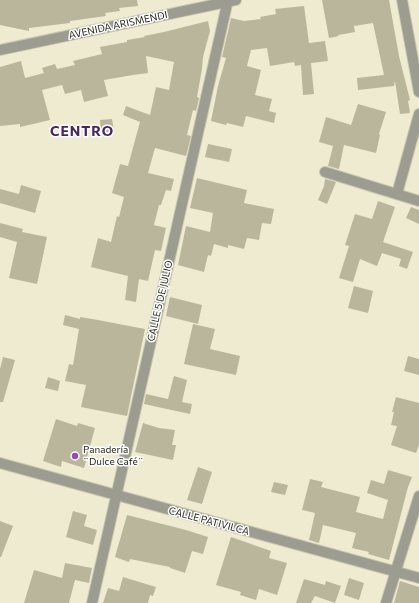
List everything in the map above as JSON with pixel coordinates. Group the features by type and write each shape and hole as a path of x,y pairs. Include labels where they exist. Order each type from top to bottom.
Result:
{"street":[{"name":"AVENIDA ARISMENDI","path":"0,50 231,0"},
{"name":"CALLE 5 DE JULIO","path":"92,603 231,0"},
{"path":"402,0 419,92"},
{"path":"397,194 419,114"},
{"path":"325,172 419,201"},
{"name":"CALLE PATIVILCA","path":"0,463 419,578"},
{"path":"386,603 419,496"}],"building":[{"path":"0,0 137,0 138,6 119,8 120,11 105,13 106,16 70,21 70,23 29,28 29,31 0,25"},
{"path":"322,0 389,0 399,56 410,100 408,101 410,113 400,114 395,81 394,86 358,90 357,78 384,75 373,23 354,26 355,32 329,38"},
{"path":"304,6 309,43 325,41 328,61 311,63 314,94 303,95 301,65 295,66 294,62 270,66 267,48 251,50 247,66 261,70 255,95 272,99 269,111 276,113 274,123 246,116 243,127 211,121 218,86 226,58 222,57 231,18 244,21 261,19 260,17 276,14 275,9"},
{"path":"208,21 210,31 203,57 197,97 199,98 196,111 193,110 187,135 191,136 186,156 155,148 148,173 174,179 171,191 166,190 161,205 159,205 154,225 166,228 161,251 155,250 148,281 139,279 136,302 125,300 128,276 91,267 98,238 111,242 117,216 119,217 124,197 112,193 120,164 128,166 140,122 123,115 126,106 150,115 156,87 169,90 174,62 146,56 148,73 104,80 108,96 84,102 81,90 65,94 62,85 42,90 50,120 20,127 20,124 0,126 0,67 21,61 25,78 44,73 42,68 55,64 57,69 75,65 73,61 102,54 100,47 127,42 127,40"},
{"path":"358,104 386,112 379,134 376,153 344,145 339,169 328,166 333,146 319,142 326,117 351,125"},
{"path":"112,119 114,131 101,133 100,120"},
{"path":"208,144 232,149 229,162 205,157"},
{"path":"197,178 247,190 244,203 274,209 271,224 262,223 259,240 247,238 244,249 228,245 228,248 214,244 211,256 208,255 204,272 178,265 186,226 210,232 213,213 190,208"},
{"path":"325,179 336,182 327,204 318,200 324,186"},
{"path":"21,185 41,191 35,213 0,203 0,189 19,194"},
{"path":"378,201 395,207 383,242 413,252 407,269 399,266 401,259 382,253 377,266 360,259 353,282 339,278 349,246 345,245 355,214 372,219"},
{"path":"411,207 419,210 419,224 406,218"},
{"path":"0,223 23,229 22,232 47,237 37,284 9,278 17,242 0,237"},
{"path":"354,286 373,291 368,313 348,308"},
{"path":"170,297 202,305 198,324 166,316"},
{"path":"65,315 80,319 80,317 145,329 127,416 81,407 86,385 65,381 69,364 73,365 79,329 63,325"},
{"path":"193,324 215,329 210,349 240,356 236,375 184,364"},
{"path":"408,356 419,359 419,375 404,371"},
{"path":"3,357 15,360 3,402 0,402 0,369"},
{"path":"174,376 187,380 182,402 192,404 190,414 144,404 146,394 168,399"},
{"path":"48,377 60,381 58,391 45,388"},
{"path":"396,397 419,403 419,445 416,453 391,445 397,426 391,425 394,412 392,412"},
{"path":"56,419 77,426 78,423 95,428 84,468 62,461 61,467 43,461"},
{"path":"143,423 159,428 175,430 172,445 176,445 173,460 135,452"},
{"path":"198,467 212,472 202,504 187,500"},
{"path":"388,470 412,477 389,560 368,554 369,552 352,548 356,533 323,525 319,543 309,540 315,513 302,510 310,479 323,482 321,487 360,497 356,512 383,519 388,500 367,493 371,480 384,484"},
{"path":"274,482 288,485 285,495 271,492"},
{"path":"73,511 87,515 84,526 97,530 93,545 66,537"},
{"path":"127,515 208,537 203,554 192,551 185,573 170,567 130,559 129,562 115,557"},
{"path":"0,521 13,526 1,557 0,557"},
{"path":"231,537 271,551 269,558 287,563 277,595 259,589 256,600 240,595 241,592 216,585"},
{"path":"65,563 92,568 89,583 75,580 69,603 24,603 34,570 62,578"},
{"path":"123,577 156,587 153,596 150,595 148,603 103,603 108,588 119,591"},
{"path":"349,578 364,583 359,600 344,595"},
{"path":"304,579 325,585 326,581 341,586 335,603 315,596 311,603 296,603"},
{"path":"400,581 419,587 419,603 394,603"}],"place":[{"name":"Panadería ¨Dulce Café¨","path":"75,456"}],"district":[{"name":"CENTRO","path":"82,131"}]}
